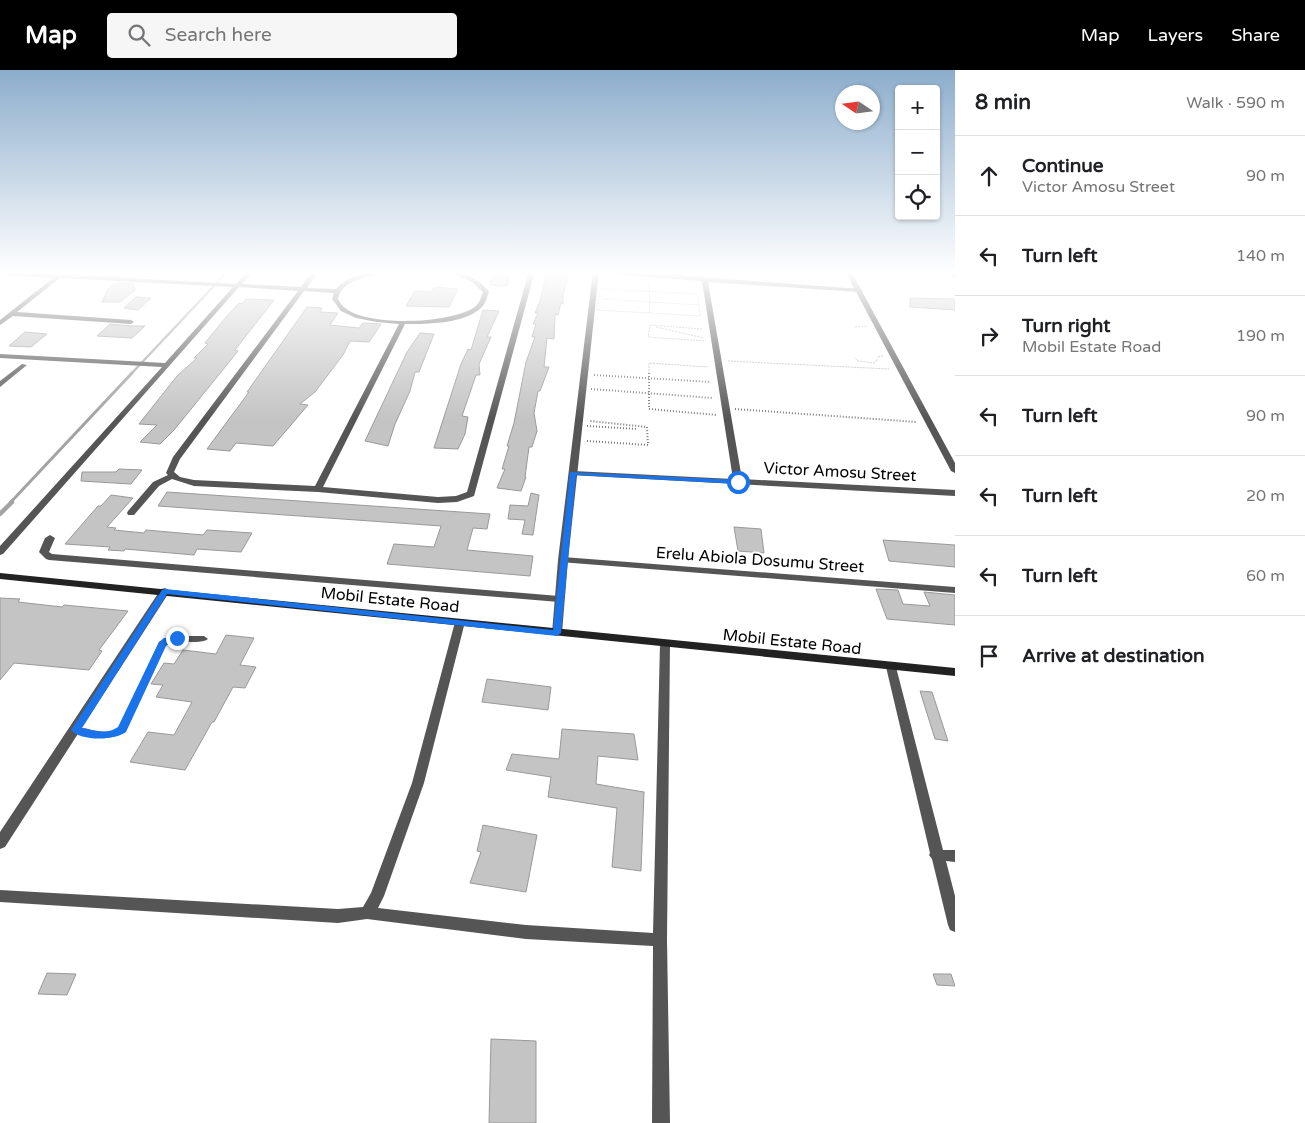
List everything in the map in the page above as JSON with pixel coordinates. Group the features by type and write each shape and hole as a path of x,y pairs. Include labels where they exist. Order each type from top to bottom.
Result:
{"main road":[{"name":"Mobil Estate Road","path":"0,576 165,591 557,633 955,672"}],"street":[{"path":"103,320 131,322"},
{"path":"0,552 207,320"},
{"path":"280,320 176,459 170,474 177,479 194,483 318,489 438,500 457,499 471,494 519,320"},
{"path":"371,320 402,324 429,323 443,320"},
{"path":"557,633 563,560 590,320"},
{"path":"711,320 738,482"},
{"path":"875,320 955,471"},
{"path":"318,489 402,324"},
{"path":"0,356 165,366"},
{"path":"0,385 24,365"},
{"name":"Victor Amosu Street","path":"573,473 955,493"},
{"path":"131,513 156,484 173,476"},
{"path":"50,538 44,552 49,557 560,599"},
{"name":"Erelu Abiola Dosumu Street","path":"563,560 955,590"},
{"path":"0,844 165,591"},
{"path":"367,913 377,896 418,783 460,622"},
{"path":"662,1123 660,940 665,644"},
{"path":"891,667 936,855 955,925"},
{"path":"936,855 955,856"},
{"path":"0,896 338,916 367,913 526,932 660,940"}],"lane":[{"path":"75,730 104,736 116,734 122,730 162,644 177,638 204,640"}],"path":[{"path":"650,325 702,328 704,338 648,337 650,325"},
{"path":"656,327 704,338"},
{"path":"855,358 858,361 875,363 879,356 892,354"},
{"path":"718,361 901,369"},
{"path":"710,366 649,362 649,409 719,415 719,417"},
{"path":"592,374 715,383"},
{"path":"588,389 716,398"},
{"path":"726,408 929,423"},
{"path":"579,440 648,445 648,427 588,421 587,423"},
{"path":"578,426 637,429"}],"building":[{"path":"223,320 258,320 235,350 238,351 174,430 160,444 140,442 157,425 139,424 177,376 197,358 194,358 208,344 205,343"},
{"path":"298,320 333,320 330,325 359,328 363,323 381,324 369,342 350,341 343,355 315,392 300,404 308,405 273,446 236,443 230,451 207,449 249,392 247,392"},
{"path":"480,320 495,320 487,337 491,337 479,364 480,375 476,375 462,416 468,417 465,434 458,449 434,448 461,364 468,349 471,350"},
{"path":"535,320 555,320 554,339 547,338 544,367 549,367 540,391 538,391 534,413 537,431 532,447 529,447 526,477 521,491 497,488 505,469 502,469 509,446 507,446 514,423 526,362 535,337 532,337 536,324 533,324"},
{"path":"110,324 145,326 132,338 97,336"},
{"path":"25,332 47,334 31,347 9,346"},
{"path":"420,333 434,334 419,372 415,372 410,391 395,424 388,446 365,441 407,352"},
{"path":"119,469 142,470 131,484 81,481 82,472 116,472"},
{"path":"167,492 490,514 487,529 473,528 467,550 533,556 530,576 387,564 394,544 434,547 441,526 158,506"},
{"path":"531,493 539,495 533,535 522,534 525,520 508,519 510,505 528,506"},
{"path":"111,495 133,498 107,527 116,528 114,530 144,533 146,530 203,535 207,530 252,533 241,552 197,549 194,555 125,549 124,551 108,550 110,547 65,544 98,506 101,506"},
{"path":"734,527 761,529 764,553 738,551"},
{"path":"883,540 955,545 955,567 889,561"},
{"path":"876,589 898,590 903,604 930,606 924,592 955,595 955,625 887,619"},
{"path":"0,598 20,599 18,602 62,607 64,605 128,611 99,650 102,651 89,670 14,663 0,680"},
{"path":"226,635 254,638 240,665 256,667 245,688 233,687 185,770 130,762 148,732 174,735 192,702 156,697 163,685 151,684 164,663 174,664 183,650 216,654"},
{"path":"487,679 551,687 548,710 482,702"},
{"path":"920,691 932,692 948,741 935,739"},
{"path":"562,729 634,734 638,760 598,756 596,784 644,792 641,871 612,867 617,808 548,797 551,777 506,770 512,754 559,759"},
{"path":"483,825 537,835 526,892 470,883 481,852 477,851"},
{"path":"47,973 76,974 67,995 38,994"},
{"path":"933,974 951,974 955,986 937,985"},
{"path":"491,1039 536,1041 536,1123 489,1123"}],"waterway":[{"path":"131,374 182,320"},
{"path":"10,503 132,373"},
{"path":"0,514 12,502"}],"route":[{"path":"177,638 162,644 122,730 116,734 104,736 75,730 165,591 557,633 573,473 738,482"}]}
